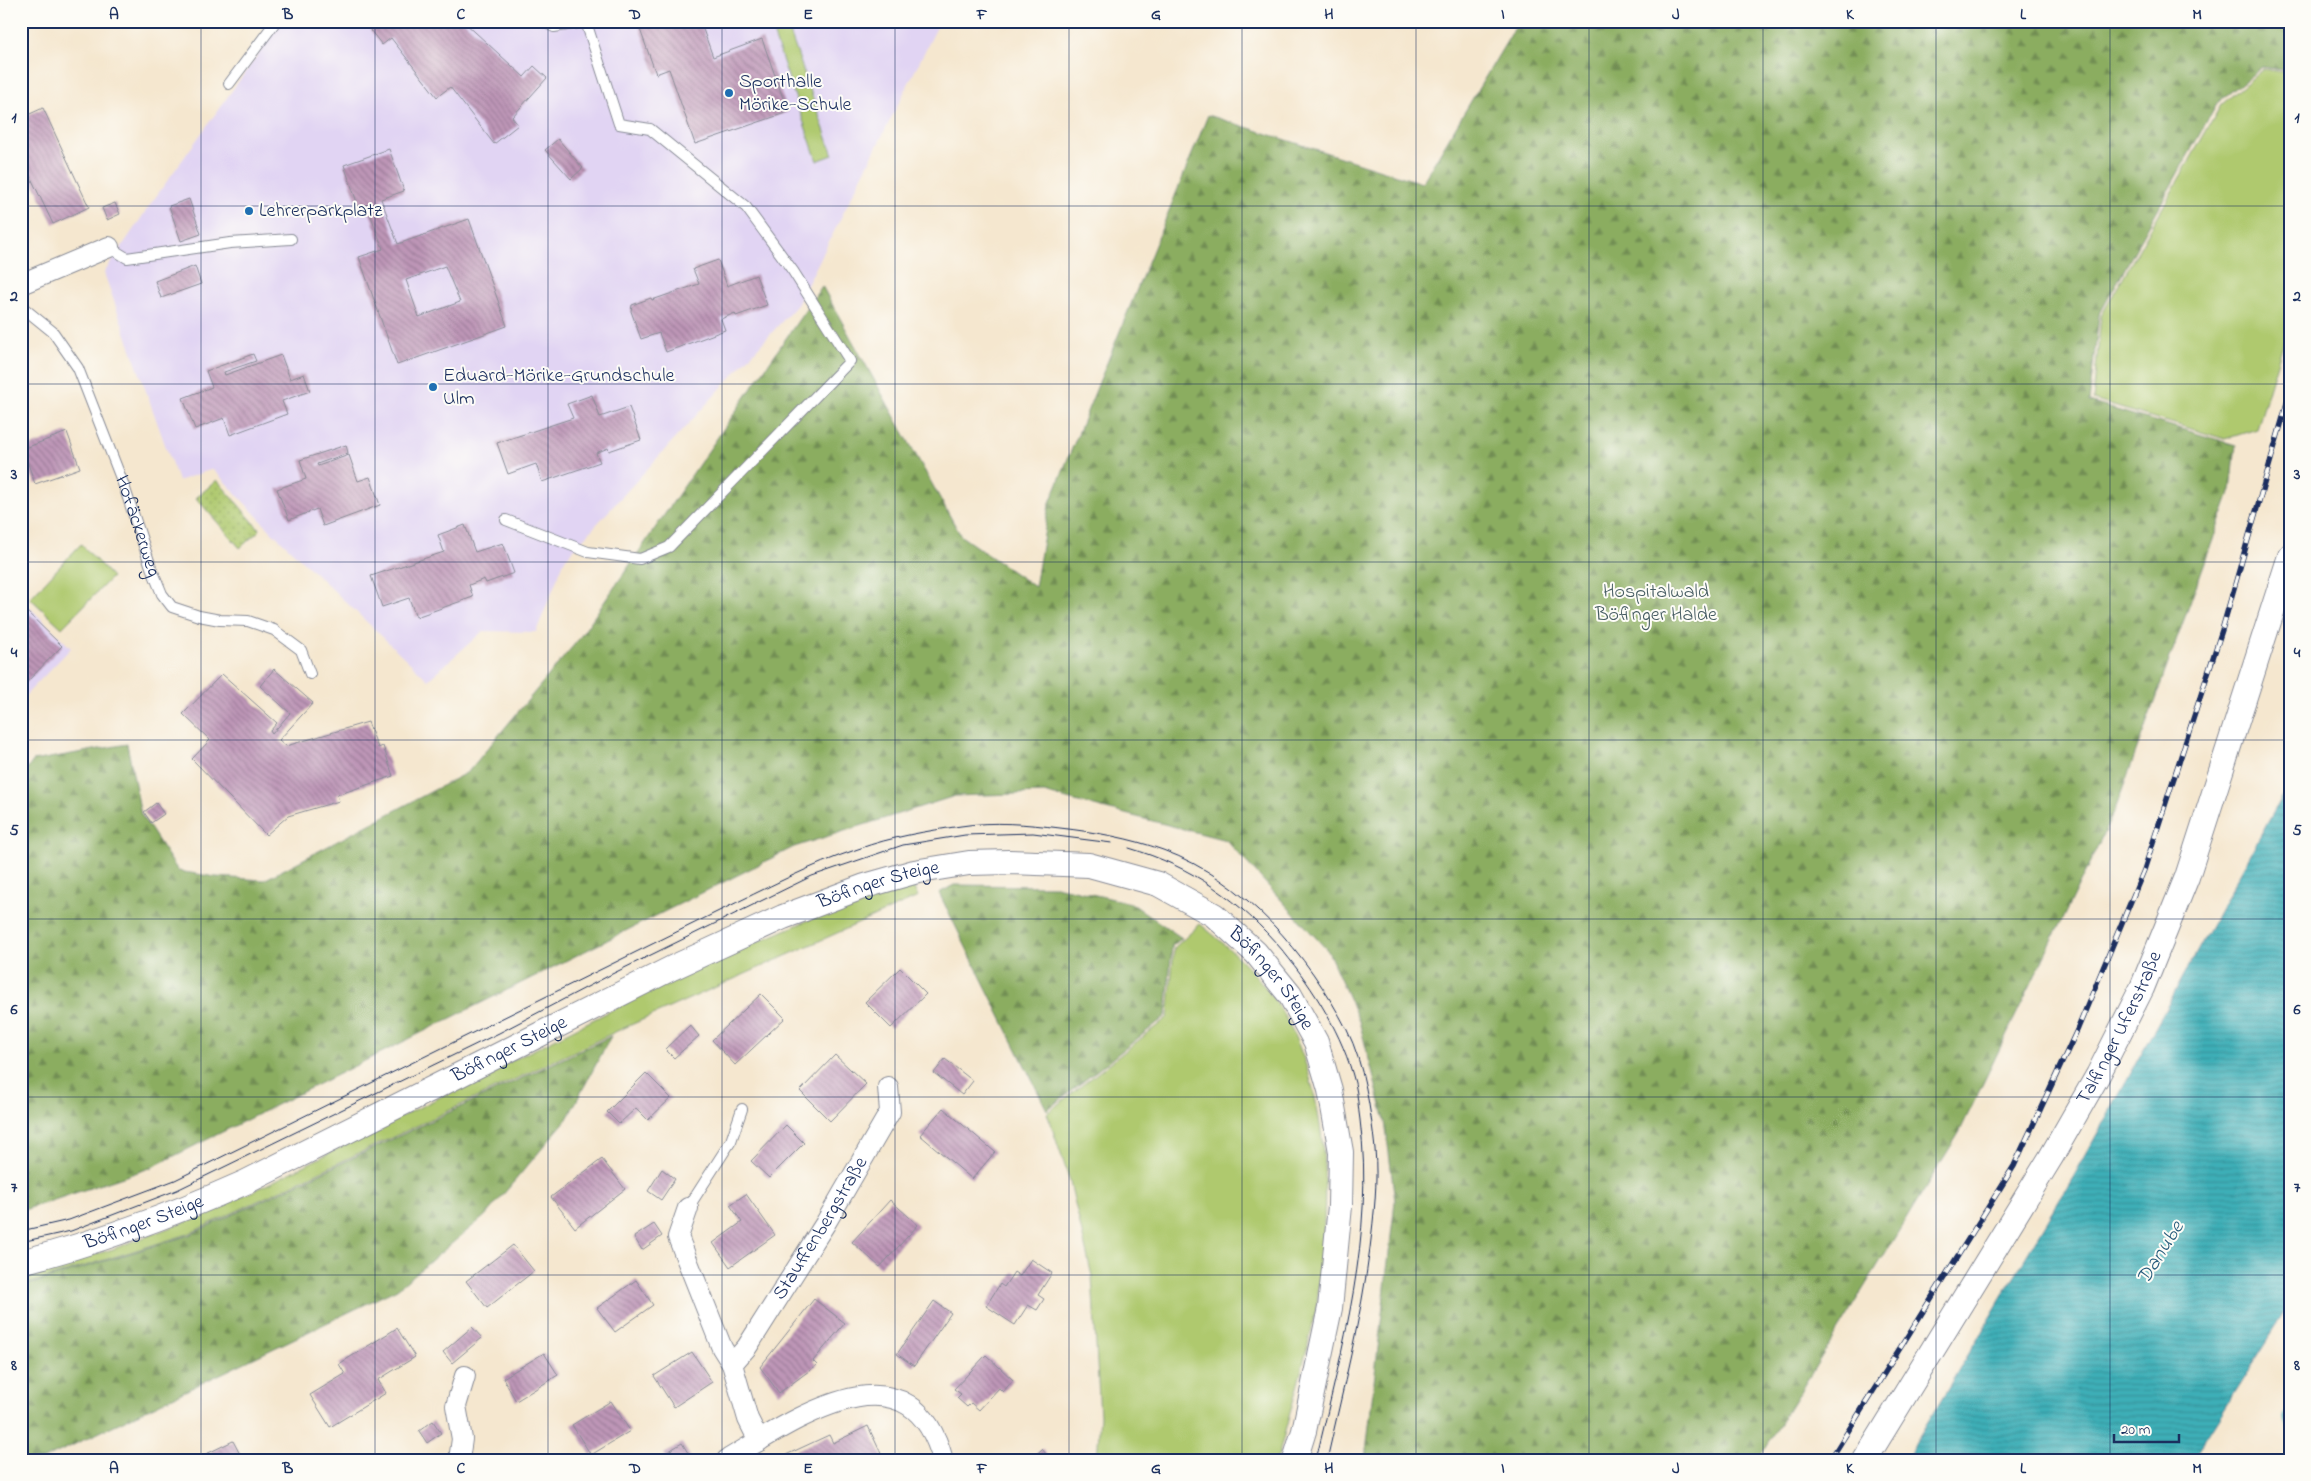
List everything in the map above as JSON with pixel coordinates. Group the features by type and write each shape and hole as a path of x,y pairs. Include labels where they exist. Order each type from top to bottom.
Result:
{"street":[{"path":"21,284 109,247"},
{"name":"Talfinger Uferstraße","path":"1865,1460 2051,1157 2098,1075 2142,988 2188,877 2290,556"},
{"name":"Böfinger Steige","path":"21,1262 80,1247 177,1213 255,1178 672,968 783,917 865,886 914,872 969,863 1009,862 1089,865 1158,884 1214,915 1256,953 1290,994 1316,1042 1330,1090 1341,1152 1340,1206 1330,1308 1304,1431 1295,1460"},
{"name":"Stauffenbergstraße","path":"732,1364 747,1347 825,1224 890,1112 888,1087"},
{"path":"688,1208 678,1238 722,1348 732,1364 748,1419 760,1441"},
{"path":"459,1460 462,1439 456,1406 466,1376"},
{"path":"727,1460 829,1403 861,1395 900,1399 917,1408 937,1437 943,1460"}],"lane":[{"path":"229,84 276,21"},
{"path":"506,520 588,552 640,559 669,547 850,361 793,271 746,206 650,129 619,124 586,22 554,27 542,21"},
{"path":"109,247 127,258 230,243 291,239"},
{"name":"Hofäckerweg","path":"21,306 53,332 78,368 124,486 151,567 162,594 172,607 199,616 220,620 248,621 274,630 300,650 310,674"},
{"path":"688,1208 731,1141 742,1109"}],"shaded area":[{"name":"Eduard-Mörike-Grundschule Ulm","path":"282,21 940,21 797,305 565,559 536,632 483,631 428,680 272,532 213,469 178,481 104,273 150,205"},
{"path":"21,599 71,648 21,700"}],"green space":[{"path":"769,21 786,21 833,155 817,161"},
{"name":"Hospitalwald Böfinger Halde","path":"1519,21 2290,21 2290,71 2262,67 2217,103 2099,315 2089,402 2236,445 2231,490 2115,810 1959,1133 1758,1460 1365,1460 1395,1201 1385,1121 1359,1021 1328,951 1226,840 1044,793 955,796 794,847 150,1168 21,1211 21,778 33,761 127,744 141,814 178,871 216,877 264,880 468,772 578,640 822,286 961,536 1035,587 1049,505 1208,115 1422,183"},
{"path":"2263,69 2290,73 2290,321 2257,429 2225,439 2093,400 2101,316 2221,105"},
{"path":"217,480 260,530 240,548 196,498"},
{"path":"81,544 112,577 62,628 30,598"},
{"path":"954,885 1056,886 1131,903 1182,938 1172,946 1166,1016 1047,1110 939,893"},
{"path":"913,886 918,897 615,1032 188,1234 21,1286 21,1277 113,1249 195,1218 268,1184 626,1003 755,943 832,910"},
{"path":"1200,924 1235,954 1267,989 1284,1015 1309,1075 1322,1139 1325,1204 1316,1309 1279,1454 1275,1460 1097,1460 1100,1416 1092,1276 1069,1178 1047,1113 1168,1017 1174,948"},
{"path":"611,1036 567,1119 485,1216 397,1289 42,1460 21,1460 21,1287 189,1235"}],"water":[{"name":"Danube","path":"2290,782 2290,1305 2192,1460 1905,1460 2075,1174"}],"building":[{"path":"363,21 463,21 524,77 534,66 547,78 512,117 518,125 494,144 450,87 437,97 391,38 382,45"},
{"name":"Sporthalle Mörike-Schule","path":"637,21 700,21 713,57 762,39 788,112 695,144 669,69 656,74"},
{"path":"43,108 89,207 53,224 21,157 21,118"},
{"path":"558,139 583,168 571,179 545,150"},
{"path":"389,149 404,191 381,199 398,244 469,219 507,326 397,365 359,257 383,249 367,205 359,208 344,165","holes":["445,266 460,302 419,317 406,280"]},
{"path":"189,199 201,234 181,241 169,206"},
{"path":"115,203 120,214 107,220 102,208"},
{"path":"718,260 727,286 756,275 767,305 736,316 735,313 721,319 725,330 666,352 659,333 641,339 631,311 632,305 699,284 693,269"},
{"path":"195,266 201,284 161,298 155,281"},
{"path":"253,354 256,361 224,372 225,375 281,355 290,379 304,374 310,391 282,401 287,414 230,435 224,418 195,429 183,398 212,387 206,371"},
{"path":"592,395 600,417 629,407 641,440 609,451 608,448 596,453 600,462 542,482 536,464 508,474 497,443 573,418 567,404"},
{"path":"67,432 80,468 35,484 23,449"},
{"path":"346,445 348,453 317,464 318,466 349,455 358,481 370,477 380,505 323,526 317,509 289,520 277,489 306,479 300,460"},
{"path":"465,525 475,552 503,543 514,573 486,583 484,579 469,585 473,597 416,617 409,598 382,607 371,576 444,552 438,535"},
{"path":"21,606 62,646 21,688"},
{"path":"274,669 313,703 279,740 286,746 368,722 378,748 383,746 393,776 337,795 339,801 288,816 266,835 192,759 210,740 183,714 222,674 277,723 270,731 272,734 290,713 260,686"},
{"path":"156,803 164,814 151,823 144,812"},
{"path":"900,968 926,994 891,1028 865,1002"},
{"path":"761,994 785,1018 735,1065 712,1040"},
{"path":"690,1025 699,1036 674,1058 665,1049"},
{"path":"835,1055 866,1084 830,1121 800,1091"},
{"path":"945,1059 973,1081 962,1095 934,1073"},
{"path":"646,1073 671,1098 648,1120 636,1108 619,1124 607,1112"},
{"path":"943,1108 995,1152 972,1179 920,1135"},
{"path":"786,1125 804,1143 769,1178 751,1161"},
{"path":"602,1159 625,1189 575,1228 551,1197"},
{"path":"662,1169 675,1179 661,1200 648,1191"},
{"path":"746,1194 775,1235 730,1267 713,1243 742,1222 730,1205"},
{"path":"890,1200 918,1225 880,1267 852,1242"},
{"path":"654,1224 662,1236 642,1250 634,1237"},
{"path":"513,1245 534,1271 487,1308 466,1281"},
{"path":"1031,1259 1052,1273 1038,1295 1044,1299 1037,1310 1028,1305 1015,1325 986,1306 1000,1284 1004,1287 1014,1272 1020,1276"},
{"path":"636,1280 653,1305 615,1332 597,1308"},
{"path":"814,1299 845,1323 813,1361 817,1365 779,1393 760,1367"},
{"path":"934,1301 951,1313 914,1366 897,1354"},
{"path":"472,1327 482,1338 452,1363 443,1352"},
{"path":"397,1328 415,1357 378,1380 386,1393 330,1427 310,1395 345,1374 339,1364"},
{"path":"692,1352 712,1382 674,1407 654,1376"},
{"path":"544,1353 558,1375 516,1401 503,1378"},
{"path":"986,1355 1013,1380 1003,1392 999,1388 979,1410 971,1403 967,1407 957,1398 961,1394 954,1389"},
{"path":"611,1401 630,1431 591,1455 572,1425"},
{"path":"433,1421 441,1433 427,1443 419,1431"},
{"path":"868,1426 884,1460 775,1460 829,1435 833,1443"},
{"path":"233,1441 243,1460 194,1460"},
{"path":"682,1443 691,1458 668,1460 664,1454"},
{"path":"1042,1449 1051,1460 1030,1460"}],"waterway":[{"path":"2290,1410 2286,1418 2290,1431"}],"tram line":[{"path":"21,1231 69,1220 175,1180 719,911 840,855 896,838 973,824 1023,824 1099,834 1151,846 1193,863 1221,880 1247,900 1271,923 1313,974 1331,1002 1353,1043 1366,1088 1371,1119 1376,1161 1375,1198 1362,1301 1327,1460"},
{"path":"21,1242 71,1231 177,1190 499,1033 612,974 812,876 903,845 965,835 1033,833 1112,843"},
{"path":"1129,848 1195,875 1250,916 1283,951 1306,981 1335,1030 1350,1065 1357,1092 1363,1163 1360,1249 1345,1334 1316,1460"}],"railway":[{"path":"1830,1460 2014,1166 2078,1028 2144,870 2222,630 2290,393"}],"place":[{"name":"Sporthalle Mörike-Schule","path":"729,93"},
{"name":"Lehrerparkplatz","path":"249,211"},
{"name":"Eduard-Mörike-Grundschule Ulm","path":"433,387"}]}
